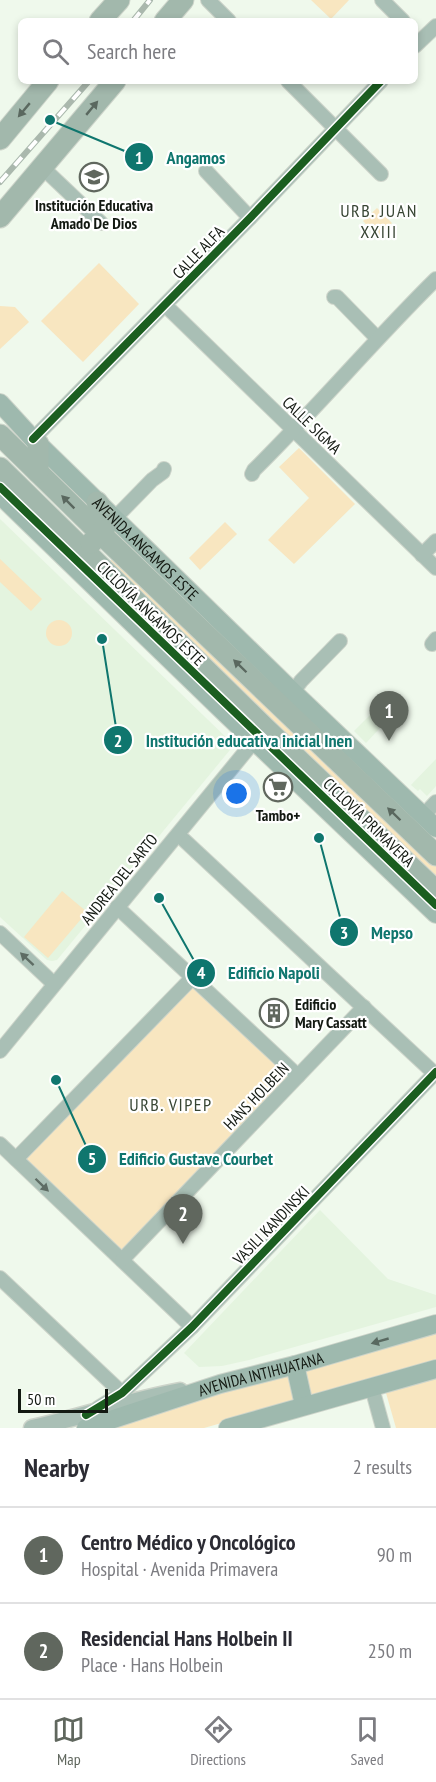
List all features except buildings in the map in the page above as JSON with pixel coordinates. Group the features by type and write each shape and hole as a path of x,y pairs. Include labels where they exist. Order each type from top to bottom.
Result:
{"main road":[{"path":"103,18 119,0"},
{"path":"165,18 173,0"},
{"path":"167,18 183,0"},
{"path":"0,139 46,84"},
{"path":"0,217 113,84"},
{"name":"AVENIDA ANGAMOS ESTE","path":"0,403 116,518 288,699"},
{"name":"AVENIDA ANGAMOS ESTE","path":"1,438 100,533 288,699"},
{"path":"36,441 38,472"},
{"path":"0,468 84,550 436,914"},
{"path":"0,495 260,734 436,891"},
{"path":"84,550 106,526 107,518 97,501"},
{"path":"288,699 429,822"},
{"path":"288,699 436,855"},
{"name":"AVENIDA INTIHUATANA","path":"86,1422 436,1324"},
{"path":"295,1365 304,1405"},
{"path":"237,1427 304,1405 372,1388 436,1368"}],"street":[{"path":"208,0 226,18"},
{"path":"382,0 400,18"},
{"path":"418,39 436,26"},
{"path":"291,84 381,174"},
{"name":"CALLE ALFA","path":"36,441 378,84"},
{"path":"43,168 101,223"},
{"path":"206,171 250,218"},
{"path":"252,474 377,338 436,279"},
{"path":"334,297 342,302 377,338"},
{"name":"CALLE SIGMA","path":"165,305 436,568"},
{"path":"116,518 164,469"},
{"path":"422,555 436,541"},
{"path":"288,699 301,681 340,641"},
{"name":"ANDREA DEL SARTO","path":"0,1051 260,734"},
{"path":"429,822 436,802"},
{"path":"184,840 435,1073"},
{"path":"117,907 298,1076"},
{"path":"0,933 54,984"},
{"path":"16,1159 193,977"},
{"name":"HANS HOLBEIN","path":"122,1260 364,1006"},
{"name":"VASILI KANDINSKI","path":"86,1422 101,1406 122,1393 192,1327 435,1073"},
{"path":"0,1144 192,1327"},
{"path":"0,1278 122,1393 150,1396"},
{"path":"144,1372 140,1384 144,1392 150,1396"},
{"path":"101,1406 104,1386 102,1375"},
{"path":"32,1428 86,1422 150,1396 219,1384"},
{"path":"372,1388 383,1428"}],"shaded area":[{"path":"311,0 349,0 332,18"},
{"path":"377,208 392,223 378,237 363,221"},
{"path":"99,263 139,304 83,362 41,321"},
{"path":"0,306 15,307 29,322 0,349"},
{"path":"299,448 355,504 294,564 268,540 309,498 279,467"},
{"path":"0,519 234,745 57,960 52,961 47,960 0,917"},
{"path":"225,522 237,534 200,570 189,558"},
{"path":"115,556 436,864 436,877 108,563"},
{"path":"0,559 42,599 31,611 0,582"},
{"path":"59,620 68,624 72,633 68,642 59,646 50,642 46,633 50,624"},
{"path":"380,705 391,716 366,743 354,731"},
{"path":"436,759 436,786 427,796 420,789 418,791 411,785"},
{"path":"62,891 87,912 48,958 24,937"},
{"path":"193,984 292,1077 122,1253 22,1159"},
{"path":"320,1210 388,1279 436,1295 436,1307 249,1360 222,1366 199,1367 184,1353"},
{"path":"436,1333 436,1365 308,1398 302,1372"},
{"path":"292,1375 299,1401 204,1428 111,1428 247,1385"},
{"path":"436,1378 436,1428 396,1428 386,1393"}],"railway":[{"path":"135,18 150,0"},
{"path":"0,182 86,84"}],"cycle path":[{"path":"33,439 378,84"},
{"name":"CICLOVÍA ANGAMOS ESTE","path":"0,487 436,905"},
{"path":"86,1415 122,1393 192,1327 436,1072"}],"place":[{"name":"Angamos","path":"50,120"},
{"name":"Institución Educativa Amado De Dios","path":"94,177"},
{"name":"Institución educativa inicial Inen","path":"102,639"},
{"name":"Centro Médico y Oncológico","path":"389,741"},
{"name":"Tambo+","path":"278,787"},
{"name":"Mepso","path":"319,838"},
{"name":"Edificio Napoli","path":"159,898"},
{"name":"Edificio Mary Cassatt","path":"274,1013"},
{"name":"Edificio Gustave Courbet","path":"56,1080"},
{"name":"Residencial Hans Holbein II","path":"183,1244"}],"district":[{"name":"URB. JUAN XXIII","path":"379,220"},
{"name":"URB. VIPEP","path":"171,1104"}]}
